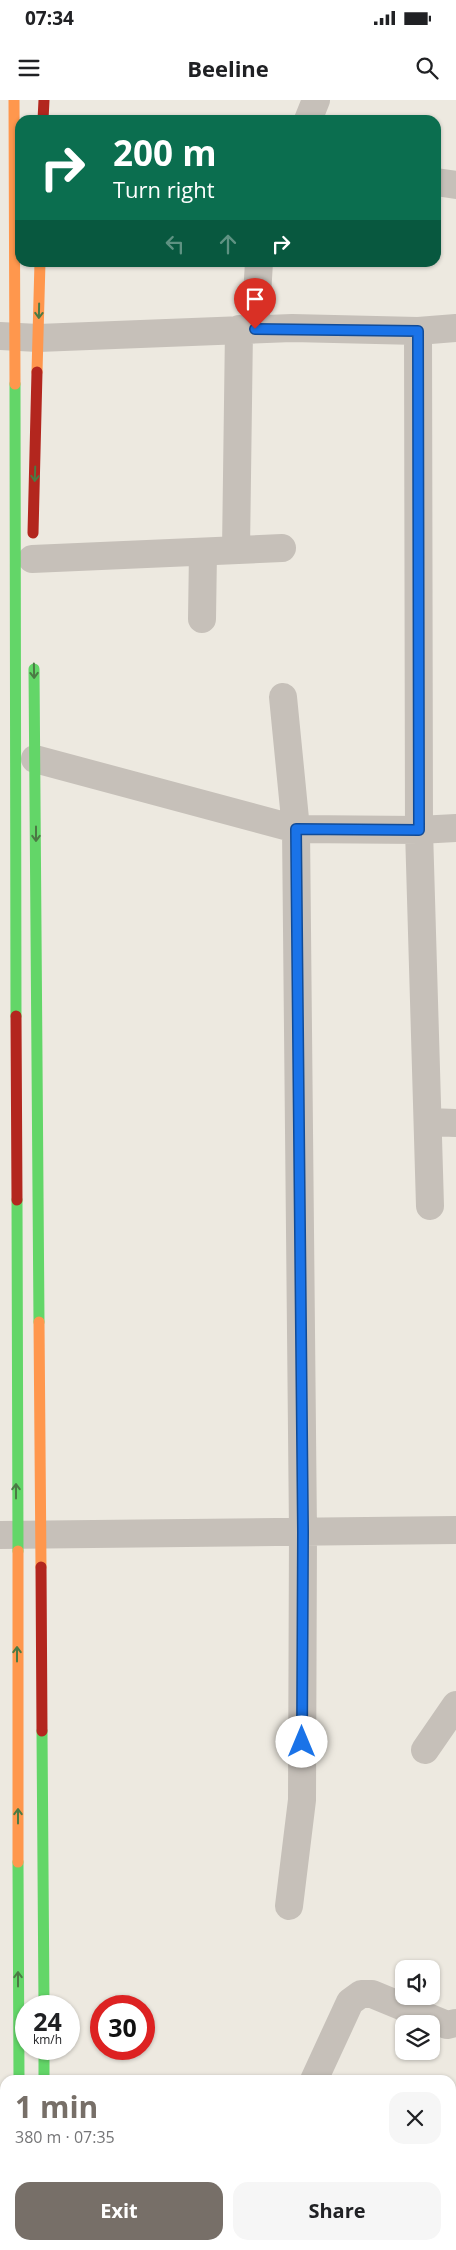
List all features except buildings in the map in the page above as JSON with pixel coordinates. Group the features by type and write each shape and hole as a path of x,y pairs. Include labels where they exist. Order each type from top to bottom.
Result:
{"street":[{"path":"14,100 15,159"},
{"path":"43,115 44,100"},
{"path":"310,115 316,100"},
{"path":"441,183 456,185"},
{"path":"17,267 19,2075"},
{"path":"39,267 18,337 33,555 203,552 282,548"},
{"path":"236,550 247,329 258,267"},
{"path":"18,337 247,329 418,331 456,328"},
{"path":"418,331 419,830 430,1206"},
{"path":"202,619 203,552"},
{"path":"34,660 35,760 19,1535 43,1995"},
{"path":"283,697 296,829 303,1532 302,1800 289,1906"},
{"path":"35,760 296,829 419,830 456,828"},
{"path":"428,1122 456,1123"},
{"path":"19,1535 456,1530"},
{"path":"425,1750 456,1704"},
{"path":"316,2075 350,2002 361,1994 372,1994 447,2025 456,2023"},
{"path":"44,2060 44,2075"}],"traffic: fast":[{"path":"15,384 16,1016"},
{"path":"34,669 39,1322"},
{"path":"17,1200 18,1551"},
{"path":"42,1731 44,1995"},
{"path":"18,1862 19,2075"},
{"path":"44,2060 44,2075"}],"traffic: slow":[{"path":"14,100 15,384"},
{"path":"37,372 40,267"},
{"path":"39,1322 41,1567"},
{"path":"18,1551 18,1862"}],"traffic: jam":[{"path":"43,115 44,100"},
{"path":"33,533 37,372"},
{"path":"16,1016 17,1200"},
{"path":"41,1567 42,1731"}],"route":[{"path":"255,329 418,331 419,830 296,829 303,1532 302,1742"}]}
